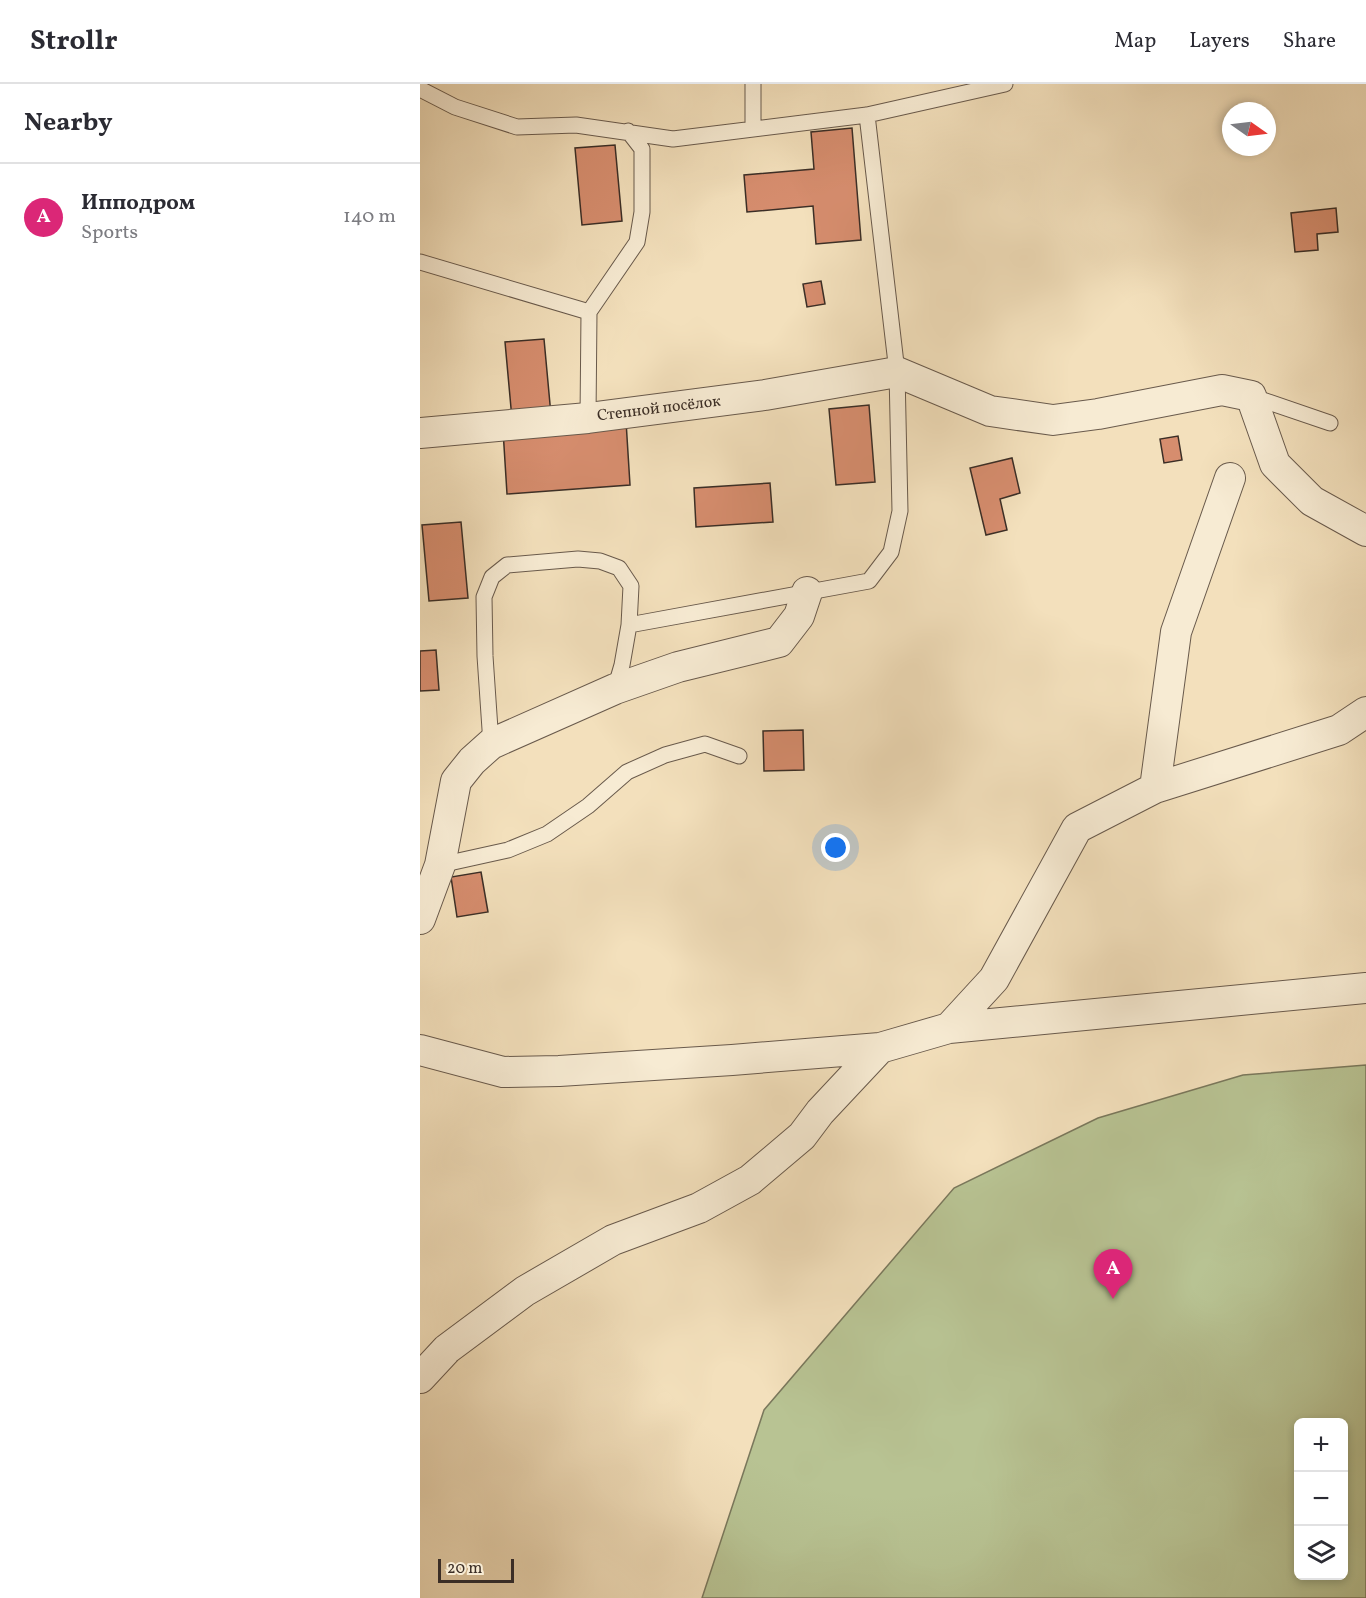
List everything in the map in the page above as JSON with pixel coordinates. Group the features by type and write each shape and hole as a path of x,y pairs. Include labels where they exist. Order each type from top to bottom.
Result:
{"street":[{"path":"897,372 990,411 1053,420 1098,414 1222,390 1251,396 1275,464 1312,501 1366,531"},
{"name":"Степной посёлок","path":"420,433 588,418 765,395 897,372"},
{"path":"1155,788 1176,632 1230,478"},
{"path":"420,919 440,865 456,781 490,744 615,689 678,667 779,642 799,616 807,592"},
{"path":"949,1028 994,979 1077,828 1155,788 1339,730 1366,712"},
{"path":"420,1050 503,1072 697,1063 880,1048 949,1028 1366,988"},
{"path":"420,1378 447,1349 525,1291 613,1240 699,1208 750,1180 802,1136 880,1048"}],"lane":[{"path":"753,84 753,128"},
{"path":"420,89 455,107 517,127 576,125 673,139 867,115 1005,84"},
{"path":"629,625 869,581 891,552 900,511 897,372 867,115"},
{"path":"588,418 589,312 637,242 642,212 642,149 628,131"},
{"path":"420,262 589,312"},
{"path":"1251,396 1330,423"},
{"path":"490,744 484,597 492,577 507,565 578,559 600,561 619,568 631,586 629,625 615,689"},
{"path":"440,865 508,850 547,834 588,806 627,772 665,755 705,744 739,756"}],"green space":[{"path":"1366,1065 1366,1598 702,1598 764,1410 954,1188 1098,1118 1243,1075"}],"building":[{"path":"852,128 861,240 816,244 813,206 747,212 744,175 814,169 811,132"},
{"path":"615,145 622,221 582,225 575,148"},
{"path":"1336,208 1338,232 1317,234 1318,250 1295,252 1291,213"},
{"path":"821,281 825,304 807,307 803,284"},
{"path":"544,339 551,415 512,419 505,342"},
{"path":"869,405 875,482 836,485 829,409"},
{"path":"626,421 630,485 507,494 503,430"},
{"path":"1178,436 1182,460 1164,463 1160,439"},
{"path":"1012,458 1020,493 1000,499 1007,530 986,535 970,468"},
{"path":"770,483 773,522 696,527 694,488"},
{"path":"461,522 468,598 429,601 422,525"},
{"path":"436,650 439,690 420,691 420,651"},
{"path":"803,730 804,770 764,771 763,731"},
{"path":"481,872 488,912 457,917 451,877"}],"place":[{"name":"Ипподром","path":"1113,1299"}]}
